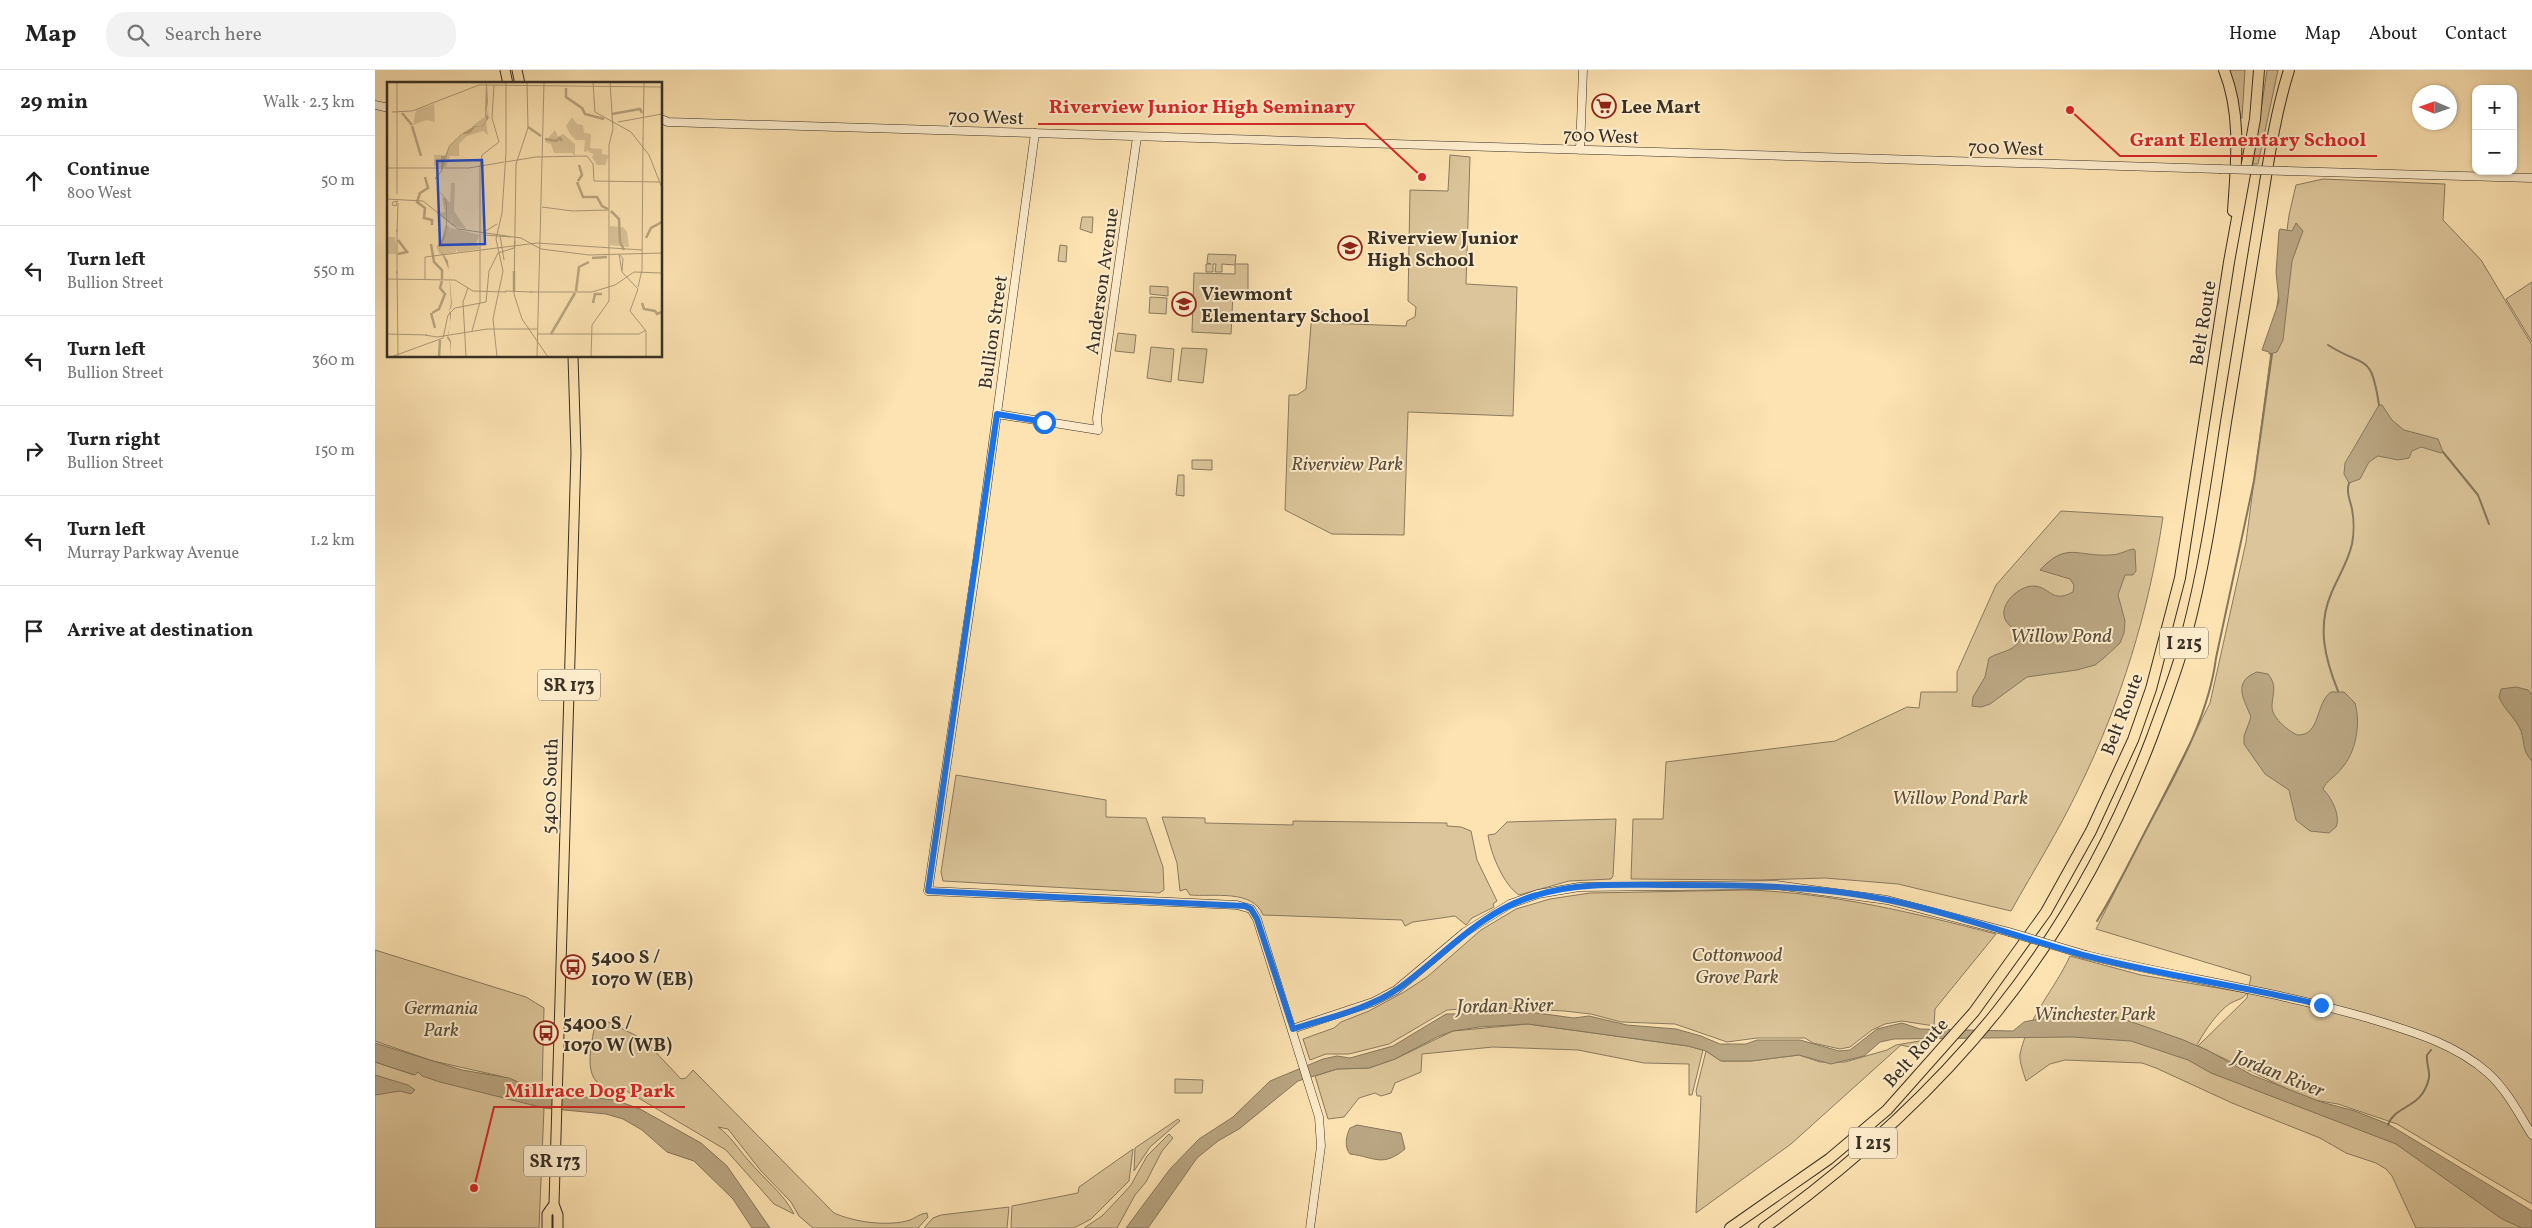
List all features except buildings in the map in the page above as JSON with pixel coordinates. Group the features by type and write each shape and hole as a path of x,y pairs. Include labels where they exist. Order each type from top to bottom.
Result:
{"highway":[{"path":"2224,70 2235,117 2237,144 2229,262"},
{"name":"Belt Route","path":"1730,1228 1829,1159 1887,1110 1975,1012 2046,912 2091,830 2125,758 2151,689 2166,638 2189,532 2229,262 2255,118 2259,70"},
{"name":"Belt Route","path":"1764,1228 1817,1190 1876,1140 1931,1088 1970,1045 2033,966 2090,874 2130,790 2175,674 2196,594 2208,531 2268,159 2282,93 2289,70"},
{"path":"2282,93 2294,70"}],"main road":[{"name":"5400 South","path":"558,1228 558,1215 554,1204 556,1081 576,462 573,358"},
{"name":"5400 South","path":"547,1228 547,1214 554,1204"}],"street":[{"path":"1580,150 1583,70"},
{"name":"700 West","path":"664,122 2532,178"},
{"name":"Bullion Street","path":"1035,133 997,414 928,891 1245,906 1251,909 1257,919 1293,1029 1319,1117 1321,1146 1310,1228"},
{"name":"Anderson Avenue","path":"997,414 1098,430 1097,418 1137,137"},
{"path":"1293,1029 1373,1002 1396,990 1465,932 1510,904 1538,894 1579,886 1775,885 1887,900 2009,932 2086,955 2149,970 2238,986 2321,1005 2395,1026 2448,1046 2488,1074 2515,1106 2532,1135"}],"green space":[{"path":"2228,70 2245,70 2242,118 2239,117"},
{"path":"2267,70 2278,70 2258,164 2253,164"},
{"name":"Riverview Park","path":"1450,155 1470,157 1466,284 1517,287 1513,416 1408,412 1404,535 1332,534 1285,510 1289,395 1297,395 1306,389 1312,312 1323,312 1324,323 1406,326 1407,321 1415,317 1416,307 1408,301 1410,190 1448,191"},
{"path":"2323,179 2445,184 2443,220 2481,260 2532,345 2532,1204 2397,1124 2338,1104 2308,1099 2198,1046 2247,998 2251,976 2096,929 2210,703 2246,542 2289,215 2296,185"},
{"path":"1082,217 1093,217 1092,233 1080,229"},
{"path":"1060,245 1067,246 1066,262 1058,261"},
{"path":"1208,254 1236,255 1235,264 1248,264 1248,294 1233,293 1231,334 1192,332 1194,273 1235,274 1235,265 1222,264 1222,272 1215,272 1216,264 1213,264 1213,272 1206,272 1206,264 1211,264 1207,263"},
{"path":"2532,282 2532,342 2506,299"},
{"path":"1150,286 1168,287 1168,296 1150,294"},
{"path":"1150,297 1167,298 1166,314 1149,313"},
{"path":"1118,333 1136,335 1134,353 1115,351"},
{"path":"1151,347 1174,349 1171,382 1147,378"},
{"path":"1182,348 1207,349 1203,383 1178,380"},
{"path":"1192,460 1212,460 1212,470 1192,469"},
{"path":"1178,475 1184,475 1184,496 1176,495"},
{"name":"Willow Pond Park","path":"2061,511 2163,517 2150,587 2141,621 2108,723 2071,804 2011,911 1898,884 1825,878 1760,880 1631,879 1633,819 1663,819 1666,762 1835,741 1907,707 1919,708 1921,692 1957,692 1957,672 1996,585"},
{"path":"956,775 1106,800 1106,817 1146,818 1163,867 1164,890 1159,893 943,881 941,872"},
{"path":"1162,817 1205,818 1205,823 1293,825 1293,821 1447,823 1447,826 1461,827 1471,831 1477,860 1497,901 1493,904 1494,907 1472,918 1466,925 1455,916 1413,922 1405,926 1402,920 1263,915 1251,901 1242,898 1221,895 1190,895 1186,889 1180,891 1177,863"},
{"path":"1616,819 1613,876 1611,879 1569,881 1519,895 1503,877 1492,851 1488,835 1495,834 1507,822"},
{"name":"Cottonwood Grove Park","path":"1748,890 1811,895 1873,905 1996,934 1935,1009 1934,1026 1902,1021 1885,1024 1872,1030 1850,1047 1840,1049 1813,1043 1805,1038 1757,1038 1727,1042 1675,1024 1621,1022 1591,1014 1564,1011 1487,1007 1447,1010 1389,1044 1349,1054 1326,1054 1310,1060 1303,1039 1334,1028 1341,1022 1369,1011 1404,992 1427,977 1481,930 1516,909 1550,899 1590,893"},
{"name":"Germania Park","path":"375,950 526,997 544,1008 542,1091 500,1076 433,1061 375,1041"},
{"name":"Winchester Park","path":"2070,956 2141,975 2247,993 2220,1012 2195,1048 2193,1054 2389,1137 2532,1228 2416,1228 2392,1176 2386,1169 2376,1163 2346,1153 2320,1138 2232,1103 2142,1063 2065,1060 2050,1064 2026,1081 2020,1057 2024,1041 2035,1015"},
{"path":"600,1018 635,1035 649,1045 681,1079 686,1078 693,1070 834,1213 851,1219 882,1223 910,1220 927,1213 928,1217 918,1228 813,1228 799,1216 791,1202 761,1171 728,1129 718,1127 779,1193 794,1214 774,1204 726,1150 625,1090 611,1090 600,1085 594,1078 591,1070 590,1051 595,1023"},
{"path":"1528,1024 1688,1046 1703,1050 1692,1095 1689,1095 1689,1064 1644,1063 1578,1050 1493,1047 1422,1054 1421,1072 1395,1083 1391,1093 1381,1096 1375,1093 1359,1098 1344,1117 1328,1119 1315,1076 1337,1069 1369,1068 1395,1059 1453,1031"},
{"path":"1932,1039 1923,1050 1901,1045 1791,1144 1696,1213 1701,1096 1697,1096 1696,1091 1706,1051 1721,1061 1751,1061 1799,1055 1820,1062 1845,1062 1887,1050 1896,1045"},
{"path":"375,1062 414,1075 418,1072 544,1108 539,1228 375,1228"},
{"path":"1175,1079 1203,1080 1202,1093 1175,1093"},
{"path":"1178,1119 1180,1121 1150,1147 1134,1171 1135,1148"},
{"path":"1169,1134 1173,1138 1162,1151 1146,1182 1135,1195 1117,1228 1084,1228 1102,1216 1131,1185 1147,1156"},
{"path":"1133,1149 1129,1181 1091,1219 1074,1228 1011,1228 1012,1206 1078,1193 1079,1187"},
{"path":"1009,1207 1007,1228 924,1228 933,1218 941,1215"}],"water":[{"path":"2296,223 2303,231 2292,261 2283,340 2277,352 2269,354 2269,352 2262,350 2279,301 2276,272 2279,231 2280,229 2292,231"},
{"path":"2379,405 2382,405 2392,420 2404,430 2438,439 2443,452 2421,447 2412,451 2409,458 2398,460 2378,456 2369,462 2360,479 2349,483 2344,474 2345,463"},
{"name":"Willow Pond","path":"2135,550 2136,571 2133,575 2125,575 2118,595 2125,621 2124,633 2120,643 2095,665 2077,670 2027,677 1990,704 1981,707 1972,706 1973,697 1985,677 1989,658 2009,650 2019,640 2020,635 2007,623 2004,615 2007,603 2015,593 2021,589 2033,586 2060,596 2073,592 2074,585 2070,579 2040,570 2049,561 2065,553 2113,555"},
{"path":"2257,672 2268,674 2271,678 2274,692 2272,710 2284,726 2297,735 2305,734 2314,725 2322,704 2331,692 2344,692 2355,703 2357,729 2354,747 2339,772 2326,783 2323,789 2332,801 2337,817 2336,827 2329,833 2310,831 2296,820 2289,790 2265,774 2244,744 2244,736 2251,717 2243,698 2242,686 2249,676"},
{"path":"2516,687 2528,690 2532,695 2532,761 2525,750 2519,726 2499,697 2501,689"},
{"path":"1537,1013 1574,1018 1589,1016 1627,1025 1676,1029 1720,1044 1746,1044 1757,1040 1800,1040 1839,1051 1850,1050 1877,1029 1902,1023 1920,1029 2013,1031 2024,1022 2064,1014 2091,1013 2123,1019 2207,1050 2252,1075 2321,1102 2355,1111 2388,1124 2532,1211 2532,1228 2522,1228 2502,1219 2396,1144 2211,1073 2188,1060 2131,1041 2072,1037 1894,1039 1880,1042 1864,1056 1831,1064 1799,1055 1751,1061 1721,1061 1706,1051 1688,1046 1528,1024 1479,1027 1453,1031 1437,1037 1395,1059 1369,1068 1337,1069 1298,1081 1239,1129 1218,1141 1197,1158 1148,1228 1126,1228 1170,1169 1199,1139 1233,1117 1270,1081 1323,1059 1337,1056 1350,1058 1393,1046 1446,1014"},
{"path":"375,1043 462,1070 509,1078 543,1093 615,1100 640,1109 701,1143 727,1166 770,1228 752,1228 733,1199 694,1161 667,1152 642,1130 623,1119 606,1114 544,1108 440,1082 422,1076 418,1072 415,1075 375,1062"},
{"path":"375,1075 408,1085 415,1090 411,1094 400,1091 375,1095"},
{"path":"1357,1125 1401,1133 1405,1149 1397,1155 1384,1160 1350,1154 1346,1145 1347,1134 1350,1128"}],"waterway":[{"path":"2328,345 2365,364 2373,377 2379,405"},
{"path":"2097,921 2189,747 2206,703 2254,481 2272,354"},
{"path":"2443,452 2478,495 2489,524"},
{"path":"2338,691 2326,655 2324,619 2331,594 2352,544 2353,522 2348,493 2349,483"},
{"path":"2388,1125 2396,1113 2415,1101 2426,1088 2429,1078 2427,1055 2431,1050"}],"place":[{"name":"Lee Mart","path":"1604,106"},
{"name":"Grant Elementary School","path":"2070,110"},
{"name":"Riverview Junior High Seminary","path":"1422,177"},
{"name":"Riverview Junior High School","path":"1350,248"},
{"name":"Viewmont Elementary School","path":"1184,304"},
{"name":"5400 S / 1070 W (EB)","path":"573,967"},
{"name":"5400 S / 1070 W (WB)","path":"546,1033"},
{"name":"Millrace Dog Park","path":"474,1188"}],"route":[{"path":"1044,422 997,414 928,891 1245,906 1251,909 1257,919 1293,1029 1373,1002 1396,990 1429,965 1465,932 1510,904 1538,894 1579,886 1737,884 1775,885 1832,891 1887,900 1942,913 2086,955 2149,970 2238,986 2321,1005"}],"water label":[{"name":"Jordan River","path":"1505,1005"},
{"name":"Jordan River","path":"2279,1073"}]}
